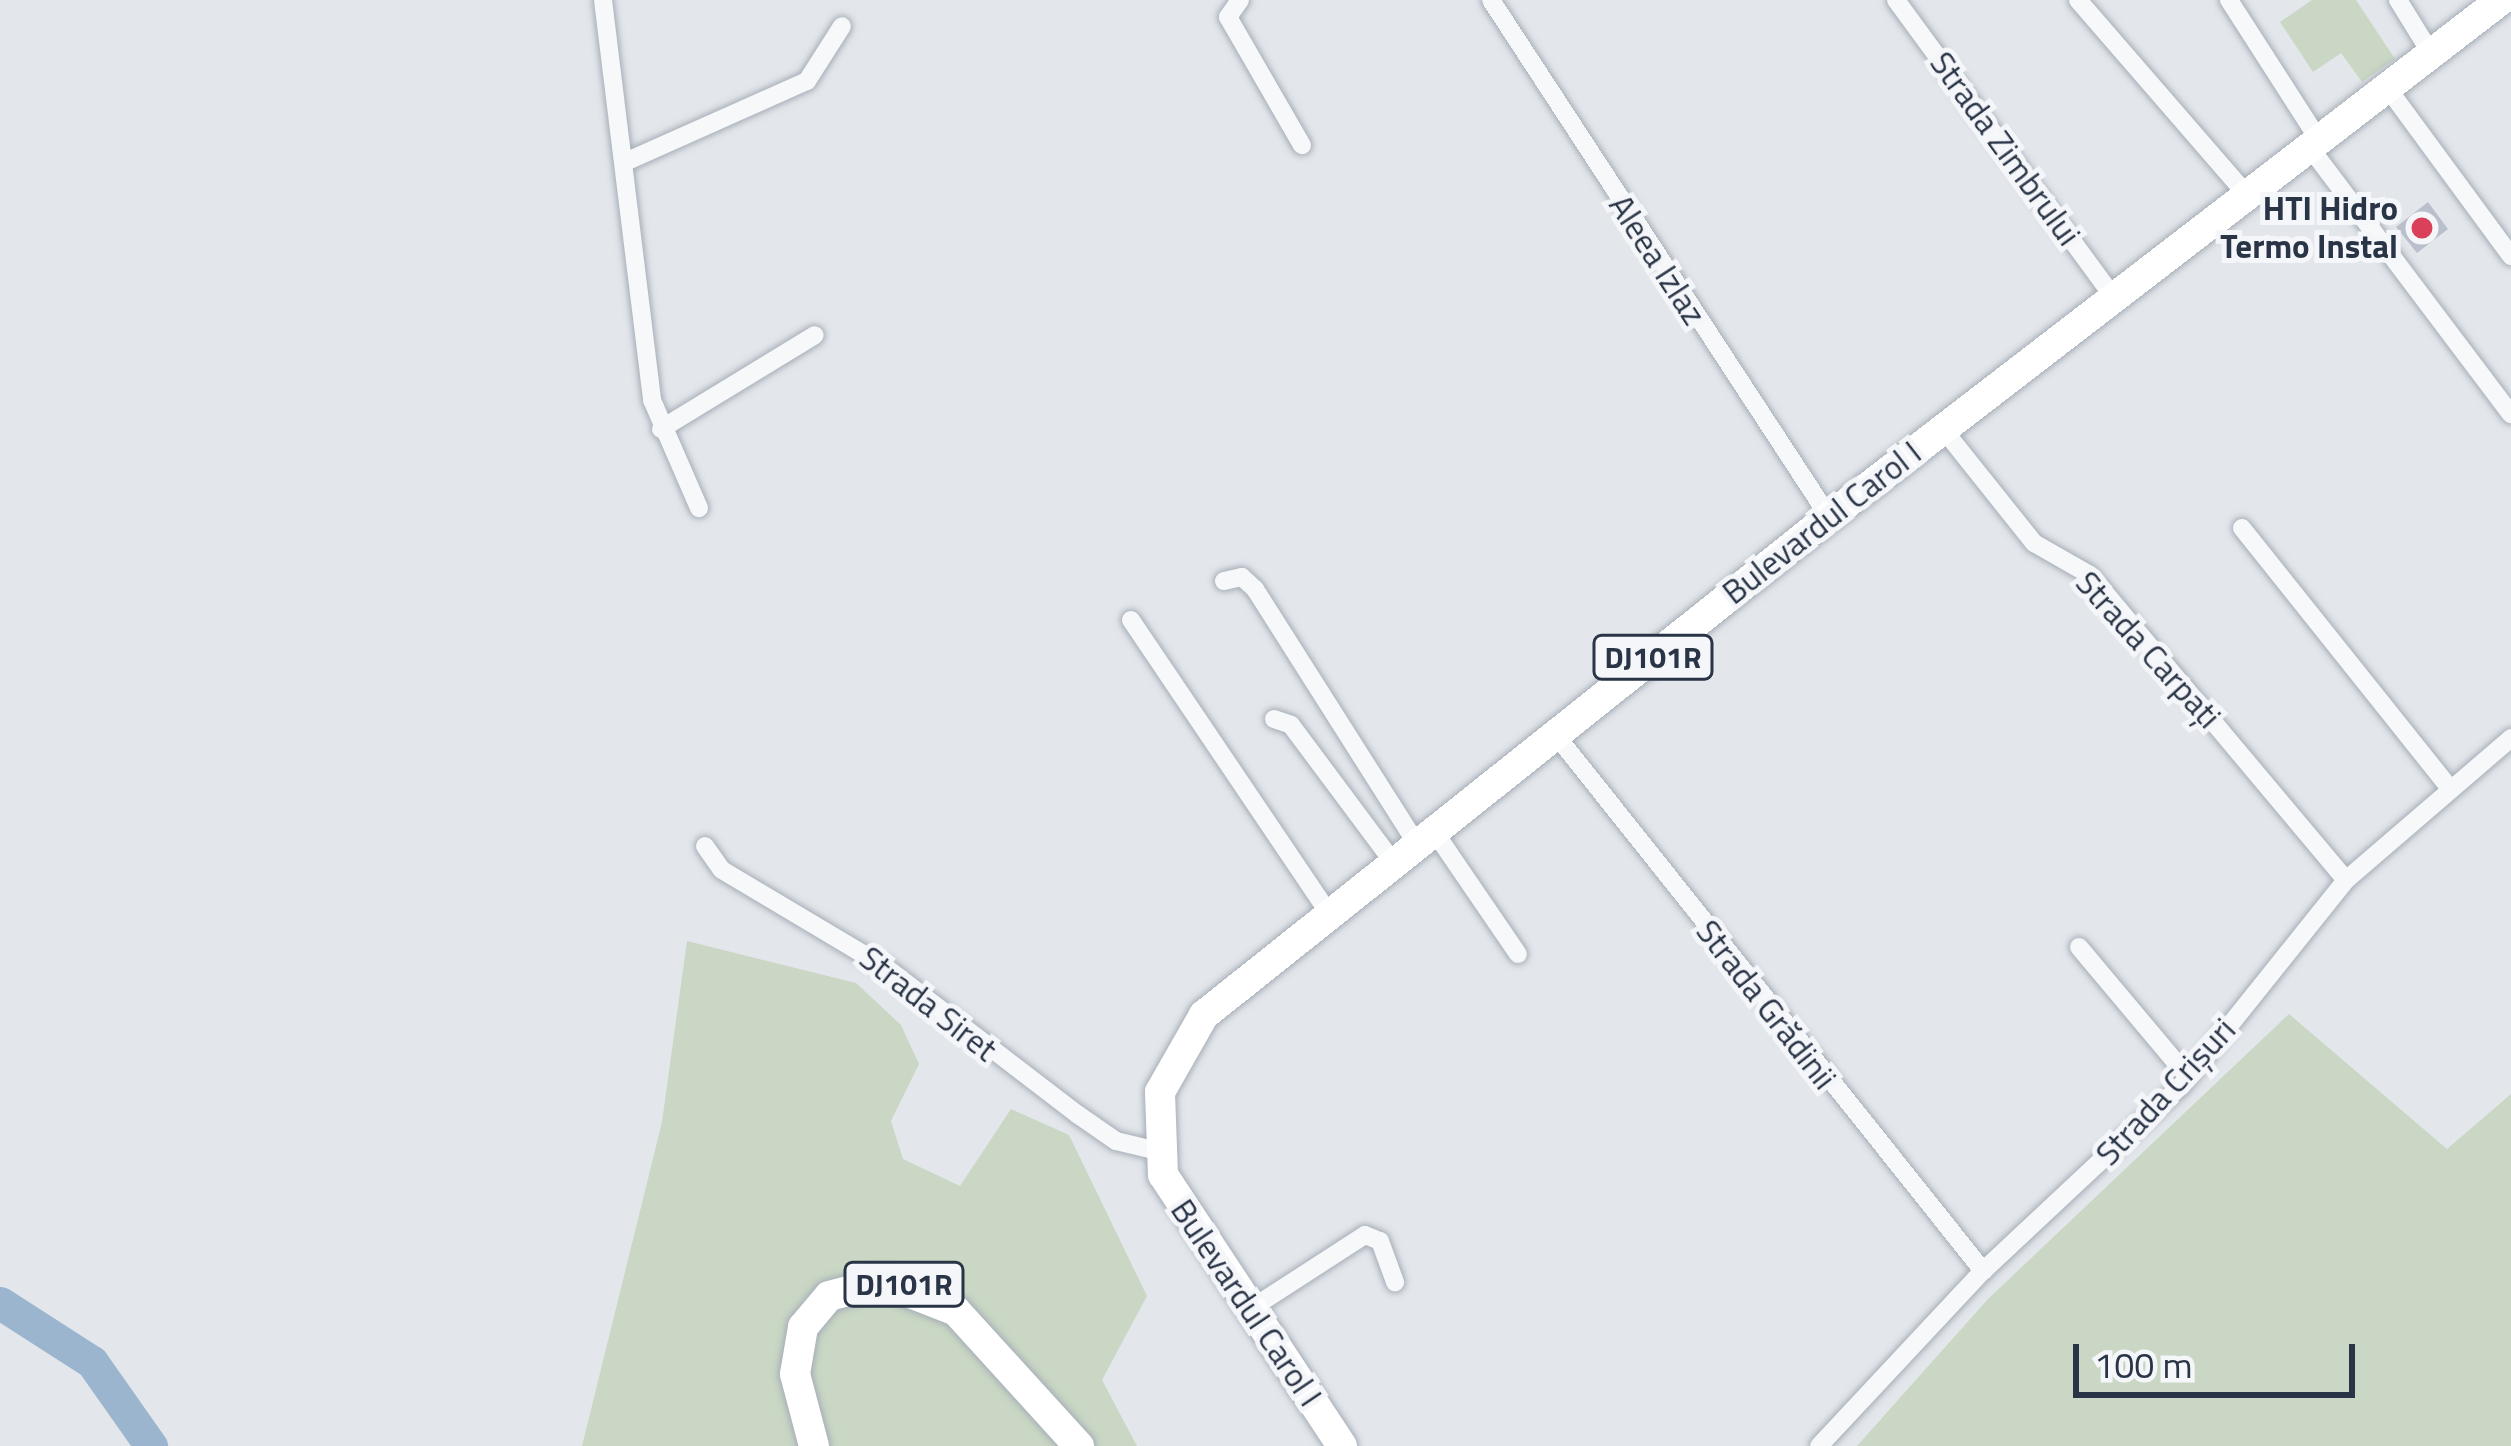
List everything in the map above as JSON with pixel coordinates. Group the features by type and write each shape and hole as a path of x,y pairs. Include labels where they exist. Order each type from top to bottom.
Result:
{"main road":[{"name":"Bulevardul Carol I","path":"1342,1446 1172,1195 1158,1151 1160,1092 1189,1035 1328,912 1829,517 2501,0"},
{"name":"DJ101R","path":"814,1446 796,1349 814,1309 863,1282 916,1288 956,1311 1079,1446"}],"street":[{"path":"604,0 661,429 699,508"},
{"path":"1240,0 1228,17 1303,145"},
{"name":"Aleea Izlaz","path":"1491,0 1829,517"},
{"name":"Strada Zimbrului","path":"1896,0 2114,298"},
{"path":"2078,0 2248,196"},
{"path":"2229,0 2315,146 2511,414"},
{"path":"2398,0 2432,55"},
{"path":"625,162 807,81 842,26"},
{"path":"2389,90 2511,256"},
{"path":"661,429 815,335"},
{"name":"Strada Carpați","path":"1943,429 2034,543 2090,575 2346,880"},
{"path":"2242,528 2448,786"},
{"path":"1224,581 1242,578 1255,590 1414,846"},
{"path":"1131,620 1328,912"},
{"path":"1274,719 1291,725 1518,954"},
{"name":"Strada Grădinii","path":"1556,734 1983,1270"},
{"name":"Strada Crișuri","path":"1819,1446 1983,1270 2188,1077 2346,880 2448,786 2511,738"},
{"name":"Strada Siret","path":"704,847 722,870 889,969 1116,1141 1158,1151"},
{"path":"2079,947 2188,1077"},
{"path":"1249,1310 1365,1235 1380,1241 1395,1282"}],"green space":[{"path":"2312,0 2356,0 2395,59 2362,82 2341,53 2313,72 2280,22"},
{"path":"687,941 856,983 901,1025 919,1064 891,1121 903,1159 960,1186 1011,1109 1069,1135 1147,1296 1102,1380 1137,1446 582,1446 662,1122"},
{"path":"2289,1014 2447,1149 2511,1094 2511,1446 1857,1446 1988,1299"}],"building":[{"name":"HTI Hidro Termo Instal","path":"2428,202 2448,229 2417,253 2396,227"}],"waterway":[{"path":"0,1303 92,1362 151,1446"}],"place":[{"name":"HTI Hidro Termo Instal","path":"2422,228"}]}
